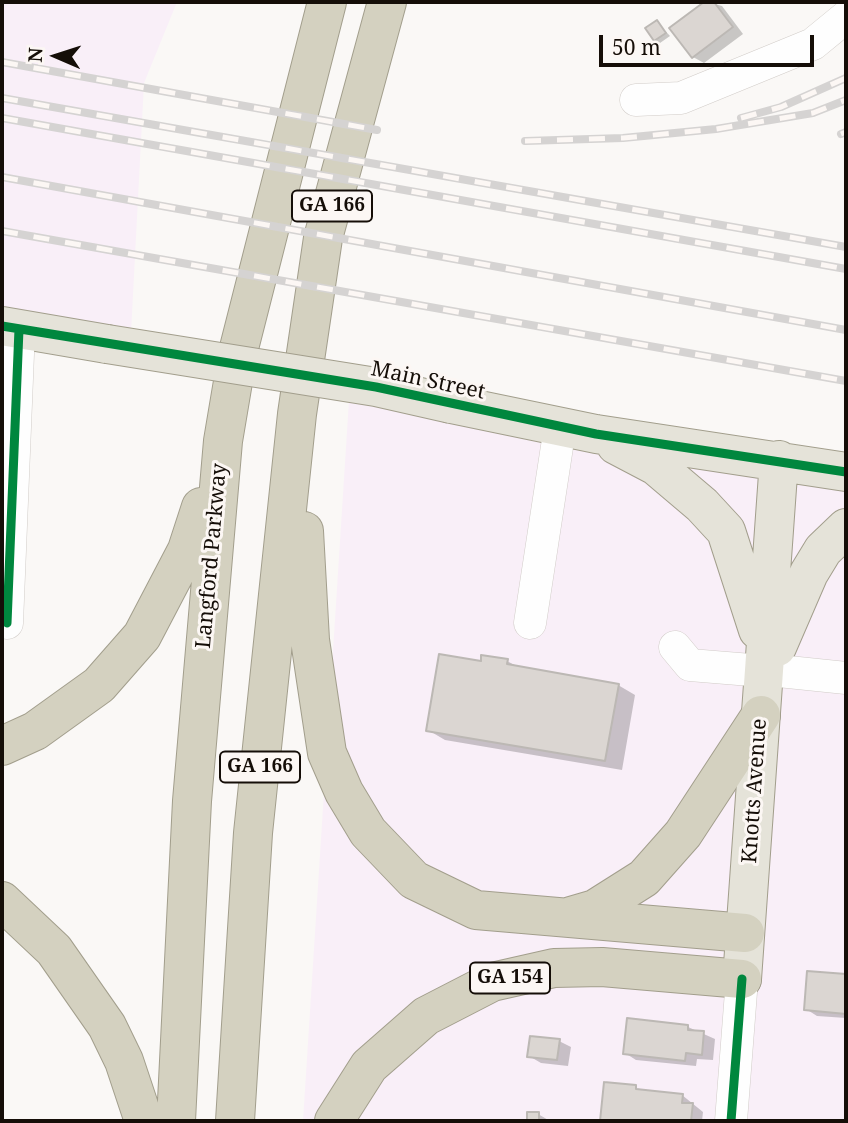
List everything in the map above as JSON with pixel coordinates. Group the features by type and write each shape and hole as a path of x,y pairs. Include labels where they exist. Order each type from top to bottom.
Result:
{"highway":[{"name":"Langford Parkway","path":"176,1121 192,802 223,441 238,352 327,2"},
{"name":"GA 166","path":"235,1121 253,833 297,414 323,239 387,2"},
{"path":"297,414 310,640 327,752 344,792 368,832 414,880 476,910 745,933"},
{"path":"2,746 36,731 99,685 142,636 187,550 223,441"},
{"path":"566,918 595,909 643,878 698,813 764,679"},
{"path":"2,901 54,950 100,1016 124,1061 144,1121"},
{"name":"GA 154","path":"334,1121 369,1066 426,1016 492,982 554,968 603,967 742,979"}],"main road":[{"name":"Main Street","path":"10,328 376,387 578,431 846,472"},
{"path":"578,431 656,466 702,505 726,531 741,570 764,679"},
{"name":"Knotts Avenue","path":"742,979 779,460"},
{"path":"764,679 784,626 809,573 823,550 846,528"}],"street":[{"path":"636,100 681,98 813,44 846,17"},
{"path":"7,623 10,328"},
{"path":"530,623 578,431"},
{"path":"675,647 690,665 764,679 846,678"},
{"name":"Knotts Avenue","path":"731,1121 742,979"}],"shaded area":[{"path":"2,2 177,2 144,83 131,333 2,321"},
{"path":"351,369 532,409 846,455 846,1121 303,1121"}],"building":[{"path":"704,2 714,2 733,27 692,58 669,28"},
{"path":"657,20 666,33 654,41 645,28"},
{"path":"439,654 481,661 481,655 508,659 507,664 619,684 605,761 426,731"},
{"path":"807,971 846,974 846,1014 804,1010"},
{"path":"627,1018 688,1025 688,1030 704,1031 702,1055 686,1053 685,1061 623,1054"},
{"path":"530,1036 560,1039 557,1060 527,1057"},
{"path":"604,1082 636,1085 636,1089 683,1094 682,1103 693,1103 691,1121 600,1121"},
{"path":"527,1112 539,1112 539,1121 527,1121"}],"railway":[{"path":"2,62 377,130"},
{"path":"741,118 781,107 846,78"},
{"path":"2,98 846,247"},
{"path":"525,141 623,138 716,129 813,113 846,100"},
{"path":"2,118 846,269"},
{"path":"841,134 846,132"},
{"path":"2,177 846,330"},
{"path":"2,231 846,381"}],"cycle path":[{"path":"2,326 376,387 596,434 846,472"},
{"path":"7,623 19,329"},
{"path":"731,1121 742,979"}]}
